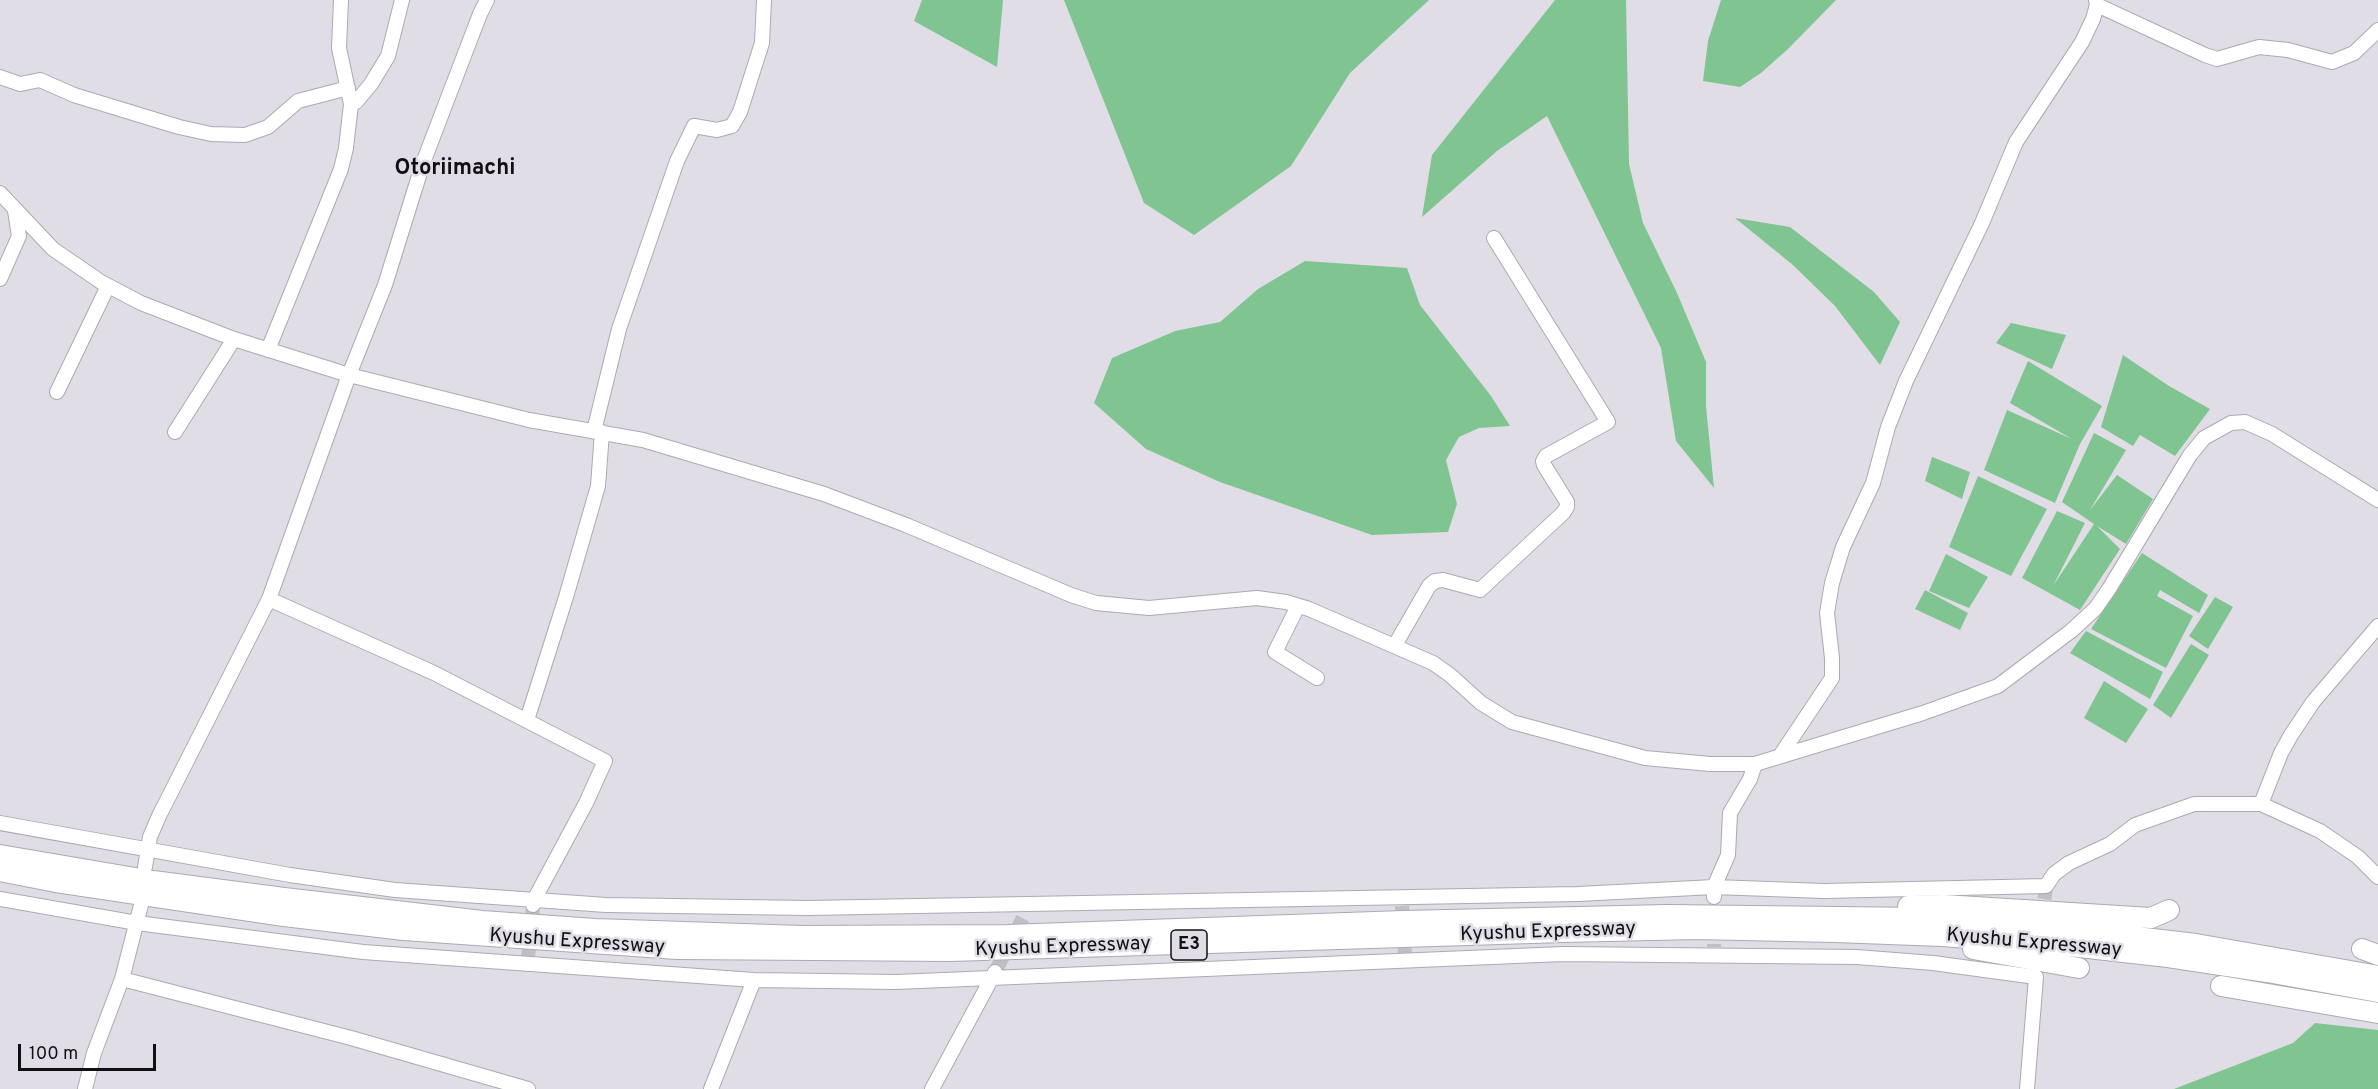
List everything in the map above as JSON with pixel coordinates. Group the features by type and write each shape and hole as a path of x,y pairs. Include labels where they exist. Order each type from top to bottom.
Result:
{"highway":[{"name":"Kyushu Expressway","path":"0,855 120,876 284,898 482,921 595,929 802,936 1008,935 1403,921 1666,915 1924,918 2058,928 2196,944 2378,976"},
{"name":"Kyushu Expressway","path":"0,871 56,882 393,929 677,949 951,951 1564,932 1774,930 1942,936 2061,945 2168,957 2267,972 2378,993"},
{"path":"1666,915 1943,905 2151,918 2169,909"},
{"path":"1774,930 1963,948 2079,968"},
{"path":"2221,986 2378,1013"}],"street":[{"path":"268,350 341,169 346,148 351,104 339,48 340,0"},
{"path":"351,104 356,102 371,84 388,56 402,0"},
{"path":"145,867 147,849 159,816 269,599 349,375 385,285 423,164 487,0"},
{"path":"527,720 598,486 598,432 619,329 677,161 694,126 717,130 732,126 740,112 762,43 764,0"},
{"path":"1780,756 1832,678 1827,613 1832,583 1843,548 1873,483 1888,428 1906,381 1982,223 2016,142 2082,42 2097,3 2205,56 2217,59 2259,47 2288,50 2332,62 2354,53 2378,30"},
{"path":"0,77 20,84 40,80 74,95 178,127 211,134 234,135 253,134 267,127 298,101 348,88"},
{"path":"0,193 53,249 108,286 141,303 234,339 349,375 529,420 643,440 824,494 906,525 1071,595 1105,606 1149,608 1257,598 1298,606 1395,645 1433,663 1481,703 1512,722 1645,758 1710,764 1755,764 1983,693 2006,680 2072,631 2095,609 2190,455 2204,438 2231,423 2245,422 2272,434 2378,500"},
{"path":"0,279 19,236 15,211"},
{"path":"1395,645 1429,586 1435,580 1480,590 1563,513 1567,502 1543,461 1546,456 1608,422 1494,238"},
{"path":"57,392 108,286"},
{"path":"175,432 234,339"},
{"path":"269,599 434,673 605,761 534,904"},
{"path":"1298,606 1275,652 1317,678"},
{"path":"2261,804 2281,753 2291,735 2313,702 2378,626"},
{"path":"1714,892 1728,855 1730,813 1750,779 1755,764"},
{"path":"0,823 290,875 395,890 534,904 1027,911 1402,902 1613,893 2046,886 2054,874 2069,863 2110,843 2135,825 2194,804 2261,804 2320,831 2358,857 2378,877"},
{"path":"0,899 137,922 363,952 528,962 754,980 897,982 994,972 1156,973 1405,957 1563,954 1715,952 1857,957 1933,963 2036,977 2027,1089"},
{"path":"85,1089 94,1053 122,979 141,905"},
{"path":"932,1089 994,972"},
{"path":"122,979 351,1038 528,1089"},
{"path":"711,1089 754,980"}],"green space":[{"path":"922,0 1003,0 997,67 914,21"},
{"path":"1064,0 1429,0 1350,73 1291,166 1194,235 1144,203"},
{"path":"1555,0 1626,0 1629,164 1643,223 1677,293 1706,362 1706,406 1714,488 1676,441 1661,348 1547,116 1497,151 1422,217 1432,155"},
{"path":"1721,0 1836,0 1788,49 1761,73 1740,87 1703,81 1708,41"},
{"path":"1735,218 1790,227 1874,292 1900,322 1880,365 1835,306 1793,265"},
{"path":"1305,261 1407,268 1420,305 1491,396 1510,426 1479,428 1459,437 1446,460 1457,504 1448,532 1372,535 1220,482 1146,449 1094,403 1112,358 1175,331 1220,322 1258,289"},
{"path":"2011,323 2066,335 2052,369 1996,343"},
{"path":"2123,355 2169,386 2210,409 2175,456 2140,435 2133,446 2101,427"},
{"path":"2028,361 2102,406 2080,444 2055,503 1984,470 2007,410 2072,439 2010,403"},
{"path":"2094,433 2126,450 2090,510 2117,475 2153,499 2126,544 2097,526 2120,549 2080,610 2022,578 2057,511 2085,523 2053,586 2094,524 2062,502"},
{"path":"1932,457 1970,472 1962,499 1925,481"},
{"path":"1978,476 2047,509 2011,576 1949,547"},
{"path":"2142,553 2208,595 2199,613 2160,590 2157,596 2193,616 2166,668 2091,629"},
{"path":"1946,554 1988,577 1969,608 1929,591"},
{"path":"1925,590 1968,613 1960,630 1915,609"},
{"path":"2215,597 2233,607 2208,649 2189,636"},
{"path":"2086,631 2163,672 2150,699 2070,653"},
{"path":"2191,644 2209,655 2171,718 2153,705"},
{"path":"2104,681 2148,709 2126,743 2084,718"},
{"path":"2315,1023 2378,1030 2378,1089 2174,1089 2293,1043"}],"tunnel":[{"path":"2042,920 2046,886"},
{"path":"1402,906 1405,954"},
{"path":"528,958 533,908"},
{"path":"997,968 1024,916"},
{"path":"1714,923 1714,947"}],"district":[{"name":"Otoriimachi","path":"455,170"}]}
